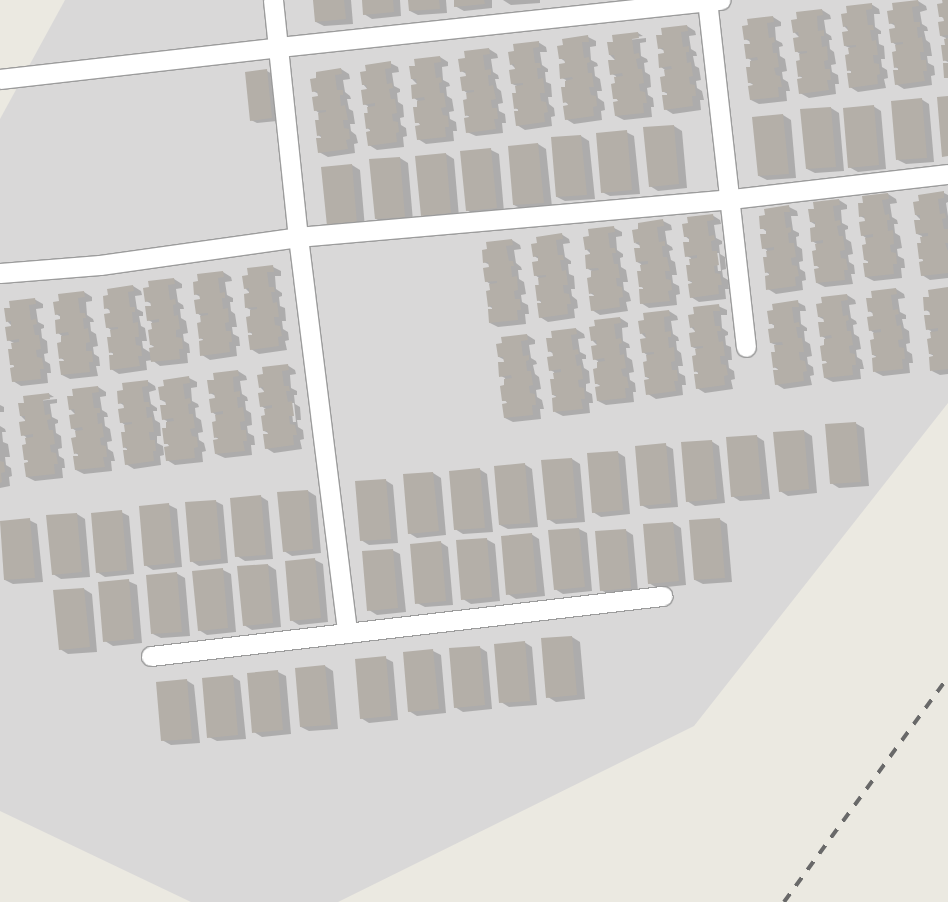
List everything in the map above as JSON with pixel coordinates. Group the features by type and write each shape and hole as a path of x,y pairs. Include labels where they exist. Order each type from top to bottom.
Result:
{"street":[{"path":"273,0 298,236 347,633"},
{"path":"0,79 278,47 712,1 746,347"},
{"path":"0,273 100,265 298,236 731,199 948,174"},
{"path":"151,656 662,596"}],"shaded area":[{"path":"65,0 948,0 948,403 694,726 338,902 191,902 0,811 0,119"}],"building":[{"path":"313,0 344,0 346,19 315,22"},
{"path":"362,0 393,0 394,12 363,15"},
{"path":"408,0 439,0 440,9 409,11"},
{"path":"454,0 484,0 485,4 454,7"},
{"path":"918,0 919,6 912,7 914,22 920,22 920,27 917,27 918,38 922,37 924,52 920,52 921,60 926,60 927,71 923,71 925,81 895,85 893,70 898,70 898,67 894,68 892,52 896,51 895,45 903,44 903,42 891,43 889,29 895,28 894,23 889,24 887,11 893,10 892,3"},
{"path":"942,0 948,0 948,35 940,36 938,22 944,21 943,17 939,17 937,4 943,3"},
{"path":"872,3 872,9 866,10 868,25 873,25 874,30 870,30 872,41 876,40 878,55 873,55 874,63 879,64 878,84 849,88 847,73 851,73 851,70 847,71 845,55 849,54 848,48 856,47 856,45 844,46 842,32 848,31 847,26 843,27 841,14 847,13 846,6"},
{"path":"822,9 823,15 817,16 818,31 824,30 824,36 821,36 822,47 827,46 828,60 824,61 825,69 830,69 831,80 827,80 829,90 799,94 797,79 802,78 802,76 798,77 796,61 800,60 799,54 807,53 807,51 795,52 793,38 799,37 798,32 793,33 791,20 797,19 796,12"},
{"path":"773,16 774,22 767,23 769,38 774,37 775,42 772,43 773,53 777,53 779,67 774,68 776,75 780,76 782,87 778,87 779,97 750,100 748,86 753,85 748,83 746,67 750,67 750,61 758,60 757,57 746,59 744,44 750,44 749,39 744,40 742,26 748,25 747,19"},
{"path":"687,25 688,31 681,32 683,47 689,46 689,52 686,52 687,63 691,62 693,76 689,77 690,84 695,85 696,96 692,96 693,106 664,110 662,95 667,95 667,92 662,92 660,77 665,76 664,70 672,69 671,66 659,68 658,54 664,53 663,48 658,49 656,35 662,35 661,28"},
{"path":"638,32 639,38 632,39 634,54 639,53 640,58 636,59 638,69 642,69 644,83 639,84 640,91 645,92 647,103 643,103 644,113 615,116 613,102 618,101 613,99 611,84 615,83 614,77 623,76 622,73 610,75 608,60 615,60 614,55 609,55 607,42 613,42 612,35"},
{"path":"588,35 589,42 582,42 584,58 589,57 590,62 587,63 588,73 592,73 594,87 589,87 591,95 596,96 597,106 593,107 594,116 565,120 563,106 568,105 567,102 563,103 561,87 565,87 565,81 573,79 572,77 560,79 559,64 565,63 564,59 559,59 557,46 563,45 562,39"},
{"path":"948,38 948,60 943,61 941,45 945,45 944,39"},
{"path":"539,41 539,47 533,48 535,63 540,63 541,68 537,68 538,79 543,78 545,93 540,93 541,101 546,102 548,112 544,113 545,122 516,126 514,111 518,111 518,108 514,109 512,93 516,93 515,86 523,85 523,83 511,84 509,70 515,69 514,64 510,65 508,52 514,51 513,44"},
{"path":"489,48 490,54 483,55 485,70 491,69 491,75 488,75 489,86 493,85 496,99 491,100 492,108 497,108 498,119 494,119 496,129 466,133 464,118 469,117 469,115 465,116 463,100 467,99 466,93 474,92 474,90 462,91 460,77 466,76 465,71 460,72 458,59 465,58 464,51"},
{"path":"440,56 441,62 434,63 436,78 441,77 442,82 439,83 440,93 444,93 446,107 441,108 443,115 448,116 449,127 445,127 446,137 417,140 415,126 420,125 415,123 413,107 417,107 417,101 425,100 424,97 412,99 411,85 417,84 416,79 411,79 409,66 415,66 414,59"},
{"path":"391,61 391,68 385,69 387,84 392,83 393,88 389,89 391,99 395,99 397,113 392,114 393,121 398,122 397,142 368,146 366,132 370,131 370,128 366,129 364,113 368,113 367,107 375,106 375,103 363,105 361,90 367,89 366,85 362,85 360,72 366,71 365,65"},
{"path":"943,63 948,63 948,78 944,78"},
{"path":"341,68 342,74 335,75 337,90 343,90 343,95 340,95 341,106 345,105 348,120 343,120 344,128 349,129 350,139 346,140 348,149 318,153 316,138 321,138 321,135 317,136 315,120 319,120 318,113 326,112 326,110 314,111 312,97 318,96 317,91 312,92 310,79 316,78 316,72"},
{"path":"267,69 272,118 250,121 245,72"},
{"path":"948,96 948,156 942,157 937,97"},
{"path":"922,98 927,158 896,160 891,101"},
{"path":"874,105 879,165 848,168 843,108"},
{"path":"831,107 836,167 806,169 800,109"},
{"path":"783,114 789,174 758,176 752,117"},
{"path":"674,125 679,184 649,187 643,127"},
{"path":"627,130 632,190 601,193 596,133"},
{"path":"581,135 587,195 556,197 551,137"},
{"path":"538,143 544,203 513,205 508,146"},
{"path":"491,148 497,208 466,211 460,151"},
{"path":"446,153 451,213 421,216 415,156"},
{"path":"400,157 405,217 375,219 369,159"},
{"path":"352,164 357,224 327,226 321,167"},
{"path":"944,191 944,198 938,199 940,214 945,213 946,218 942,219 944,229 948,229 948,243 945,243 948,251 948,273 921,276 919,262 923,261 923,259 919,259 917,243 921,243 920,237 928,236 928,233 916,234 914,220 920,220 920,215 915,215 913,202 919,201 918,195"},
{"path":"888,193 889,199 882,200 885,215 889,214 890,220 887,220 888,231 893,230 894,244 890,245 891,252 896,253 897,264 893,264 894,274 865,277 863,263 868,263 868,260 864,260 862,245 866,244 865,238 873,237 873,234 861,236 859,222 865,221 864,216 859,217 858,203 863,203 862,196"},
{"path":"839,199 840,205 833,206 835,221 840,220 841,225 837,226 839,236 843,236 845,250 840,251 841,258 846,259 848,270 844,270 845,280 816,283 814,269 819,268 814,266 812,251 816,250 815,244 823,243 823,240 811,242 810,228 815,227 815,222 810,222 808,209 814,209 813,202"},
{"path":"789,205 790,212 784,212 786,228 791,227 791,232 788,233 789,243 794,243 796,257 791,258 792,265 797,266 799,276 795,277 796,286 766,290 765,276 769,275 769,272 765,273 763,257 767,257 766,251 774,250 774,247 762,249 760,234 766,234 766,229 760,229 759,216 765,215 764,209"},
{"path":"713,214 714,220 707,221 709,236 714,235 715,240 711,241 712,251 717,251 719,265 714,266 715,273 720,274 722,285 718,285 719,294 690,298 688,284 692,283 692,281 688,281 686,265 690,265 689,259 697,258 697,255 685,257 683,242 689,242 689,237 684,237 682,224 688,223 687,217"},
{"path":"663,219 664,226 657,227 659,242 665,241 665,246 662,246 663,257 667,257 670,271 665,271 666,279 671,280 672,290 668,291 670,301 640,304 639,289 643,289 643,287 639,287 637,271 641,271 640,265 648,264 648,261 636,262 634,248 640,248 639,242 634,243 632,230 638,229 638,223"},
{"path":"614,226 615,232 608,233 610,248 615,248 616,253 612,253 614,264 618,264 620,278 616,278 617,286 622,287 623,297 619,298 620,307 591,311 589,296 594,296 593,293 589,294 587,278 591,277 591,271 599,270 598,268 586,269 585,255 590,254 590,249 585,250 583,237 589,236 588,229"},
{"path":"562,233 563,239 556,240 558,255 563,255 564,260 560,260 562,271 566,270 568,285 563,285 564,293 569,294 571,304 567,304 568,314 539,318 537,303 541,303 541,300 537,301 535,285 539,285 538,278 546,277 546,275 534,276 532,262 538,261 538,256 533,257 531,244 537,243 536,237"},
{"path":"512,239 513,245 506,246 509,261 513,261 514,266 511,266 512,277 517,276 518,290 514,291 515,299 520,299 521,310 517,310 518,320 489,323 488,309 492,309 492,306 488,307 486,291 490,290 489,284 497,283 497,281 485,282 483,268 489,267 488,262 483,263 482,250 487,249 486,242"},
{"path":"273,265 274,272 267,272 269,287 274,287 275,292 271,292 273,303 277,302 279,317 274,317 275,325 280,326 282,336 278,337 279,346 250,350 248,335 252,335 252,332 248,333 246,317 250,316 250,310 257,309 257,307 245,308 244,294 249,293 249,288 244,289 242,276 248,275 247,268"},
{"path":"223,271 224,277 218,278 220,293 225,292 225,298 222,298 223,309 228,308 229,322 225,323 226,331 231,331 232,342 229,342 230,352 200,356 199,341 203,340 203,338 199,339 197,323 201,322 200,316 208,315 208,313 196,314 194,300 200,299 199,294 194,295 193,282 198,281 197,274"},
{"path":"174,278 175,284 168,285 170,300 175,299 176,304 173,305 174,316 178,315 180,329 176,330 176,337 182,338 183,349 179,349 180,359 151,362 149,348 154,347 150,345 148,330 152,329 151,323 159,322 159,319 147,321 145,306 151,306 150,301 145,302 143,288 149,287 148,281"},
{"path":"133,285 134,291 128,292 130,307 135,307 135,312 132,312 133,323 138,322 139,337 135,337 136,345 141,346 142,356 138,356 140,366 110,370 109,355 113,355 113,352 109,353 107,337 111,337 110,330 118,329 118,327 106,328 104,314 110,313 109,308 104,309 103,296 108,295 107,289"},
{"path":"948,287 948,369 930,371 929,357 933,356 933,354 929,354 927,339 931,338 930,332 938,331 938,328 926,330 924,315 930,315 929,310 924,311 923,297 929,297 928,290"},
{"path":"896,288 897,294 891,295 893,310 898,309 899,314 895,315 897,326 901,325 903,339 898,340 899,347 904,348 905,359 902,359 903,369 873,372 872,358 876,357 876,355 872,355 870,340 874,339 873,333 881,332 881,329 869,331 867,317 873,316 872,311 868,312 866,298 872,298 871,291"},
{"path":"84,291 85,297 78,298 80,313 85,313 86,318 83,318 84,329 88,328 90,342 86,343 86,351 92,351 93,362 89,362 90,372 61,375 59,361 64,361 63,358 59,359 57,343 61,342 61,336 69,335 68,332 56,334 55,320 60,319 60,314 55,315 53,302 59,301 58,294"},
{"path":"847,294 848,300 841,301 843,316 848,315 849,320 846,321 847,331 851,331 853,345 849,346 850,353 855,354 856,365 852,365 853,375 824,378 822,364 827,363 822,361 820,346 824,345 824,339 832,338 831,335 820,337 818,322 824,322 823,317 818,317 816,304 822,303 821,297"},
{"path":"35,298 36,304 29,305 31,320 36,319 37,324 33,325 35,335 39,335 41,349 36,350 37,357 42,358 44,369 40,369 41,379 12,382 10,368 14,367 14,365 10,365 8,349 12,349 11,343 19,342 19,339 7,341 5,327 11,326 11,321 6,322 4,308 10,308 9,301"},
{"path":"798,300 799,307 792,307 794,323 799,322 800,327 796,327 798,338 802,338 804,352 799,352 800,360 805,361 807,371 803,372 804,381 775,385 773,370 778,370 777,367 773,368 771,352 775,352 774,345 783,345 782,342 770,343 768,329 774,328 774,324 769,324 767,311 773,310 772,304"},
{"path":"719,304 720,311 713,311 715,326 720,326 721,331 717,331 719,342 723,341 725,356 720,356 721,364 726,365 728,375 724,376 725,385 696,389 694,374 698,374 698,371 694,372 692,356 696,355 695,349 703,348 703,346 691,347 689,333 695,332 694,327 690,328 688,315 694,314 693,307"},
{"path":"669,310 670,316 664,317 665,332 671,331 671,337 668,337 669,348 674,347 675,361 671,362 672,370 677,370 678,381 674,381 676,391 646,395 644,380 649,379 649,377 645,377 643,362 647,361 646,355 654,354 654,352 642,353 640,339 646,338 645,333 640,334 638,321 644,320 643,313"},
{"path":"620,317 621,323 614,324 616,339 621,338 622,343 619,344 620,355 624,354 626,368 621,369 623,376 627,377 629,388 625,388 626,398 597,401 595,387 600,386 595,384 593,369 597,368 597,362 605,361 604,358 593,360 591,346 597,345 596,340 591,341 589,327 595,326 594,320"},
{"path":"576,328 577,334 571,335 573,350 578,349 579,354 575,355 577,366 581,365 583,379 578,380 579,387 584,388 585,399 581,399 583,409 553,412 552,398 556,397 556,395 552,395 550,379 554,379 553,373 561,372 561,369 549,371 547,357 553,356 552,351 548,352 546,338 552,338 551,331"},
{"path":"527,334 528,340 521,341 523,356 529,355 529,360 526,361 527,371 531,371 533,385 529,386 530,393 535,394 536,405 532,405 533,415 504,418 502,404 507,403 502,401 500,386 504,385 504,379 512,378 511,375 499,377 498,362 504,362 503,357 498,357 496,344 502,343 501,337"},
{"path":"288,364 289,370 282,371 284,386 289,386 290,391 286,391 288,402 292,401 294,416 289,416 290,424 295,425 297,435 293,435 294,445 265,449 263,434 268,434 267,431 263,431 261,416 265,415 264,409 272,408 272,405 260,407 258,393 264,392 263,387 259,388 257,375 263,374 262,367"},
{"path":"238,370 239,376 233,377 234,392 240,391 240,397 237,397 238,408 243,407 245,421 240,422 241,430 246,430 247,441 243,441 245,451 215,454 213,440 218,439 218,437 214,438 212,422 216,421 215,415 223,414 223,411 211,413 209,399 215,398 214,393 209,394 207,380 214,380 213,373"},
{"path":"189,376 190,383 183,384 185,399 190,398 191,403 188,404 189,414 193,414 195,428 190,429 192,436 197,437 198,447 194,448 195,458 166,461 164,447 169,446 164,444 162,428 166,428 166,422 174,421 173,418 162,420 160,405 166,405 165,400 160,400 158,387 164,386 163,380"},
{"path":"148,380 148,386 142,387 144,402 149,402 150,407 146,407 147,418 152,417 154,432 149,432 150,440 155,440 156,451 153,451 154,461 125,465 123,450 127,450 127,447 123,448 121,432 125,432 124,425 132,424 132,422 120,423 118,409 124,408 123,403 118,404 117,391 123,390 122,383"},
{"path":"98,386 99,392 92,393 94,408 100,408 100,413 97,413 98,424 102,423 104,437 100,438 101,445 106,446 107,457 103,457 105,467 75,470 73,456 78,456 78,453 74,454 71,438 76,437 75,431 83,430 82,427 71,429 69,415 75,414 74,409 69,410 67,396 73,396 72,389"},
{"path":"49,393 50,399 43,400 45,415 50,414 51,419 47,420 49,430 53,430 55,444 50,445 51,452 56,453 58,464 54,464 55,474 26,477 24,463 28,462 28,460 24,460 22,445 26,444 25,438 33,437 33,434 21,436 19,422 25,421 25,416 20,416 18,403 24,403 23,396"},
{"path":"856,422 861,482 830,484 825,424"},
{"path":"804,430 809,489 779,492 773,432"},
{"path":"757,435 762,494 731,497 726,437"},
{"path":"712,440 717,499 686,502 681,442"},
{"path":"666,443 671,503 640,506 635,446"},
{"path":"618,451 623,510 592,513 587,453"},
{"path":"572,458 577,518 547,520 541,460"},
{"path":"0,461 4,462 5,472 1,473 2,482 0,483"},
{"path":"525,463 530,523 499,525 494,466"},
{"path":"480,468 485,528 454,530 449,471"},
{"path":"433,472 439,531 408,534 403,474"},
{"path":"386,479 391,539 360,541 355,481"},
{"path":"308,490 313,549 283,552 277,492"},
{"path":"261,495 266,555 235,557 230,498"},
{"path":"216,500 221,559 190,562 185,502"},
{"path":"169,503 175,563 144,566 139,506"},
{"path":"122,510 127,570 96,573 91,513"},
{"path":"77,513 82,572 52,575 46,515"},
{"path":"30,518 35,578 4,580 0,521"},
{"path":"720,518 725,578 694,580 689,520"},
{"path":"673,522 679,581 648,584 643,524"},
{"path":"579,528 585,587 554,590 548,530"},
{"path":"626,529 631,588 600,591 595,531"},
{"path":"532,533 537,592 506,595 501,536"},
{"path":"487,538 492,597 461,600 456,540"},
{"path":"441,541 446,601 415,604 410,544"},
{"path":"393,549 398,608 367,611 362,551"},
{"path":"315,558 321,618 290,621 285,561"},
{"path":"268,564 273,623 243,626 237,566"},
{"path":"223,568 228,628 198,631 192,571"},
{"path":"177,572 182,632 151,634 146,575"},
{"path":"129,579 134,639 103,642 98,582"},
{"path":"84,588 90,647 59,650 53,590"},
{"path":"572,636 577,695 546,698 541,638"},
{"path":"525,641 530,701 499,703 494,644"},
{"path":"480,646 485,705 454,708 449,648"},
{"path":"433,649 439,709 408,712 403,652"},
{"path":"386,656 391,716 360,719 355,659"},
{"path":"325,665 331,725 300,727 295,668"},
{"path":"278,670 283,730 252,733 247,673"},
{"path":"233,675 238,735 207,738 202,678"},
{"path":"187,679 192,739 161,741 156,682"}],"railway":[{"path":"784,902 948,677"}]}
